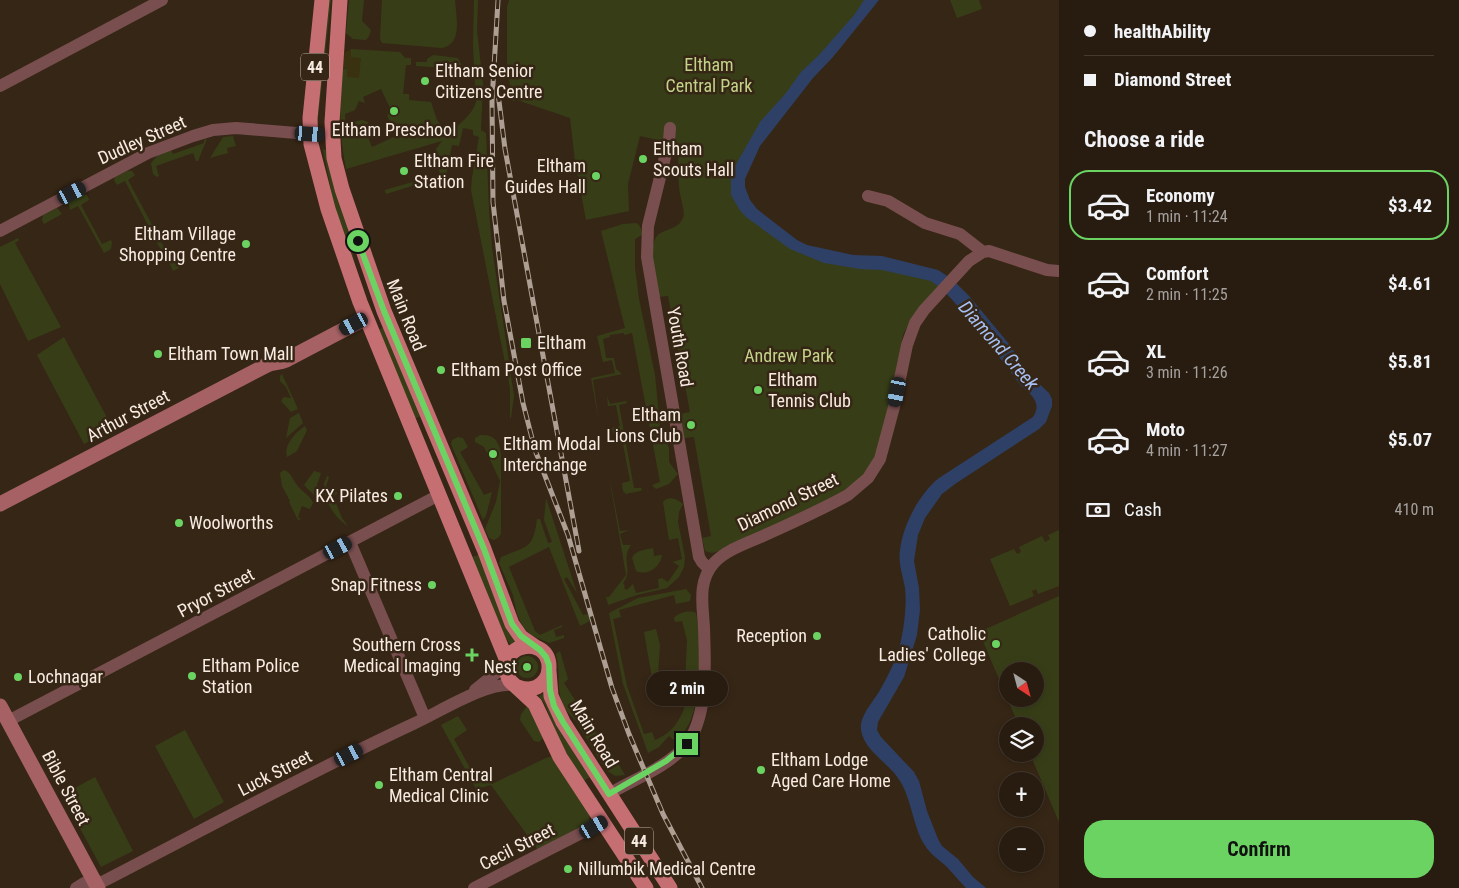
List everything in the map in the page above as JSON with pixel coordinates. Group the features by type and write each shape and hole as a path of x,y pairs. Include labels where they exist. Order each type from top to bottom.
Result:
{"main road":[{"name":"44","path":"322,0 310,118 313,158 320,184 342,253 366,318 457,536 506,663 508,676 516,686"},
{"name":"Main Road","path":"340,0 332,98 332,136 334,158 342,188 380,300 484,549 512,624 521,636 536,648"},
{"path":"310,134 332,136"},
{"path":"366,318 380,300"},
{"path":"431,474 436,437"},
{"path":"457,536 484,549"},
{"path":"506,663 512,652 521,647 532,646 536,648"},
{"name":"44","path":"536,648 546,657 549,669"},
{"path":"516,686 527,689 536,687 544,682 549,669"},
{"name":"Main Road","path":"549,669 550,690 554,706 670,888"},
{"name":"Main Road","path":"516,686 532,700 539,710 560,757 646,888"},
{"path":"592,805 609,794"},
{"path":"603,822 620,812"}],"street":[{"path":"0,86 162,0"},
{"name":"Dudley Street","path":"0,230 148,153 198,134 236,128 310,134"},
{"name":"Youth Road","path":"670,128 669,141 648,226 647,257 700,557 709,569"},
{"path":"868,196 888,201 925,223 960,234 983,252 989,251 1047,270 1059,272"},
{"name":"Diamond Street","path":"709,569 714,562 724,555 848,495 868,478 880,459 885,445 903,360 915,323 924,310 969,261 983,252"},
{"name":"Arthur Street","path":"274,362 276,356 282,352 350,317 356,311 360,302"},
{"name":"Arthur Street","path":"0,504 274,362 286,360 366,318"},
{"name":"Pryor Street","path":"8,721 439,495"},
{"path":"350,542 425,718"},
{"path":"609,794 666,761 681,750 691,737 699,717 703,696 705,647 702,594 703,582 709,569"},
{"name":"Luck Street","path":"470,696 506,663"},
{"name":"Luck Street","path":"76,888 87,883 95,886 380,739 470,696 497,686 516,686"},
{"name":"Bible Street","path":"0,706 95,886"},
{"name":"Cecil Street","path":"474,888 603,822"}],"green space":[{"path":"327,0 331,0 318,119 316,119"},
{"path":"349,0 364,0 362,21 371,30 366,40 353,39 346,33"},
{"path":"382,0 455,0 457,28 453,41 442,48 382,43 380,39"},
{"path":"474,0 478,0 477,31 483,84 481,130 486,133 492,248 514,396 511,418 510,388 471,190 479,137 473,135 473,130 463,128 459,146 452,145 446,176 442,177 440,176 436,149 442,141 346,169 342,143 340,107 341,68 347,69 351,49 400,52 405,58 411,58 411,65 406,65 403,94 409,94 409,100 431,102 437,120 448,133 468,115 476,102 473,45","holes":["381,89 392,112 387,115 396,136 372,147 365,130 370,128 368,122 362,120 348,123 349,130 346,131 345,114 355,110 359,101 365,103 363,97"]},
{"path":"509,0 870,0 762,131 738,191 791,242 944,283 907,327 903,335 880,448 865,474 841,494 719,551 712,553 705,551 702,538 711,536 694,437 684,438 680,414 690,412 668,296 658,297 652,264 655,239 659,234 680,223 684,215 679,185 676,144 640,136 628,184 629,211 586,220 575,161 570,118 517,100 512,101 507,63 507,7"},
{"path":"950,0 979,0 982,9 957,18"},
{"path":"433,55 458,58 461,64 461,75 446,73 447,68 416,66 416,62 427,62 427,59"},
{"path":"233,136 236,146 227,148 228,153 210,158 223,137"},
{"path":"207,139 198,161 196,161 193,153 156,166 159,176 157,177 153,174 151,163 158,155 171,150 173,154 204,143 204,140"},
{"path":"324,149 326,150 347,226 355,264 334,205"},
{"path":"127,171 132,171 135,175 128,180 166,251 173,249 179,268 173,271 167,261 163,259 157,260 164,256 125,181 117,185 114,180 115,177"},
{"path":"430,177 431,180 386,194 385,190"},
{"path":"83,194 87,195 89,200 81,205 102,244 111,240 111,249 104,253 78,206 70,210 68,202"},
{"path":"57,208 62,214 44,224 42,220 43,215"},
{"path":"636,223 642,230 642,235 635,239 635,268 639,299 655,375 660,426 669,448 669,462 678,474 669,484 656,489 652,485 660,482 632,333 610,335 610,337 603,339 606,358 614,358 616,369 622,374 593,380 599,422 591,378 615,373 612,360 603,362 597,336 625,328 601,231 623,224"},
{"path":"18,238 19,240 15,243 61,327 28,341 0,284 0,247"},
{"path":"384,327 421,416 414,419 378,330"},
{"path":"64,337 113,429 84,444 37,355"},
{"path":"282,374 298,409 291,412 281,401 284,397 291,398 286,387 280,381"},
{"path":"607,396 610,404 626,401 627,403 619,405 634,488 641,488 642,490 640,491 626,494 623,491 622,483 630,481 621,433 613,434 612,428 620,426 616,405 608,406"},
{"path":"299,413 303,423 286,438 290,418"},
{"path":"305,426 307,430 297,451 287,457 287,448 294,435"},
{"path":"480,435 495,439 501,454 501,534 494,540 489,538 485,529 496,502 500,481 484,447 475,442 475,438"},
{"path":"458,437 463,438 468,447 460,452 484,495 492,492 486,516 483,520 451,444 452,440"},
{"path":"284,470 290,474 313,503 310,509 302,506 298,517 301,519 298,520 282,486 280,473"},
{"path":"608,470 620,531 629,530 620,534 623,545 631,545 627,556 627,574 623,583 624,588 627,590 633,584 636,593 659,588 658,579 662,578 668,582 679,566 673,562 682,559 678,538 669,540 663,502 670,498 676,499 683,504 679,512 678,522 685,557 684,567 679,577 667,588 637,595 608,605 606,597 609,597 626,575"},
{"path":"314,471 321,473 317,485 318,499 304,485"},
{"path":"327,476 329,477 326,486 336,490 337,494 333,496 342,518 348,526 335,515 326,499 324,483"},
{"path":"546,498 577,593 567,577 564,579 583,615 588,614 590,621 580,626 549,547 509,567 535,631 540,635 562,625 562,627 554,630 556,637 564,635 564,638 549,643 531,635 523,627 517,614 513,595 499,563 501,557 527,546 531,542 537,519 540,519 548,543 552,542 544,520"},
{"path":"1059,530 1059,586 1038,594 1036,589 1032,591 1034,596 1010,606 990,559 1014,549 1017,554 1021,552 1019,547 1042,536 1045,542 1050,539 1048,535"},
{"path":"653,548 654,556 662,556 656,567 649,572 636,571 632,558 634,555"},
{"path":"478,555 516,642 511,645 505,637 472,557"},
{"path":"686,589 691,595 690,601 676,604 674,595 619,610 621,617 613,619 627,686 644,734 652,732 655,740 673,728 684,709 687,640 682,621 675,622 674,618 685,612 696,613 700,665 698,693 692,716 681,736 675,741 669,736 659,747 648,753 623,684 609,613 638,598"},
{"path":"1059,596 1059,822 1044,787 1044,772 1038,772 1033,762 1044,762 1044,717 1015,717 1011,708 1044,708 1044,662 999,662 999,679 979,632"},
{"path":"656,629 660,645 657,690 652,678 644,632"},
{"path":"560,651 568,679 564,683 599,737 603,738 625,775 615,776 606,770 563,704 560,696 556,654"},
{"path":"523,656 531,656 538,663 538,671 531,678 523,678 516,671 516,663"},
{"path":"543,694 547,705 590,777 583,781 568,758 547,709 539,696"},
{"path":"528,705 543,738 539,742 534,741 520,720 521,714"},
{"path":"458,716 467,730 454,739 475,777 483,772 492,784 553,756 590,814 589,822 538,850 491,785 476,789 441,725"},
{"path":"185,730 224,802 194,819 155,746"},
{"path":"95,777 133,851 101,867 62,795"}],"sand":[{"path":"351,49 351,57 361,58 359,78 347,77 347,69 341,68 344,53"}],"water":[{"name":"Diamond Creek","path":"864,0 879,0 833,57 813,78 760,146 745,179 745,187 750,200 757,209 797,240 807,245 853,255 882,256 938,270 952,279 970,297 1009,344 1029,374 1049,393 1052,399 1052,406 1046,422 1039,429 942,494 925,518 918,535 914,561 919,588 920,610 917,635 904,677 878,722 877,730 881,737 914,772 919,781 927,811 942,846 958,859 973,877 986,888 966,888 926,848 903,786 893,772 866,744 861,725 862,719 889,674 900,645 906,602 900,565 900,550 908,520 925,492 939,478 1033,417 1036,403 956,304 942,289 931,281 882,270 860,269 824,263 790,249 746,217 731,195 731,177 734,168 760,122 786,93 801,72 819,55 855,14"}],"railway":[{"path":"498,0 492,101 493,202 504,301 523,403 535,450 568,535 612,688 629,734 663,814 702,888"},
{"path":"498,93 505,149 579,551"}],"place":[{"name":"Eltham Senior Citizens Centre","path":"425,81"},
{"name":"Eltham Preschool","path":"394,111"},
{"name":"Eltham Scouts Hall","path":"643,159"},
{"name":"Eltham Fire Station","path":"404,171"},
{"name":"Eltham Guides Hall","path":"596,176"},
{"name":"Eltham Village Shopping Centre","path":"246,244"},
{"name":"Eltham","path":"526,343"},
{"name":"Eltham Town Mall","path":"158,354"},
{"name":"Eltham Post Office","path":"441,370"},
{"name":"Eltham Tennis Club","path":"758,390"},
{"name":"Eltham Lions Club","path":"691,425"},
{"name":"Eltham Modal Interchange","path":"493,454"},
{"name":"KX Pilates","path":"398,496"},
{"name":"Woolworths","path":"179,523"},
{"name":"Snap Fitness","path":"432,585"},
{"name":"Reception","path":"817,636"},
{"name":"Catholic Ladies' College","path":"996,644"},
{"name":"Southern Cross Medical Imaging","path":"472,655"},
{"name":"Nest","path":"527,667"},
{"name":"Eltham Police Station","path":"192,676"},
{"name":"Lochnagar","path":"18,677"},
{"name":"Eltham Lodge Aged Care Home","path":"761,770"},
{"name":"Eltham Central Medical Clinic","path":"379,785"},
{"name":"Nillumbik Medical Centre","path":"568,869"}],"route":[{"path":"358,241 384,311 484,549 512,624 521,636 544,653 549,665 550,690 554,706 609,794 675,756 687,744"}],"park label":[{"name":"Eltham Central Park","path":"709,75"},
{"name":"Andrew Park","path":"789,356"}]}
